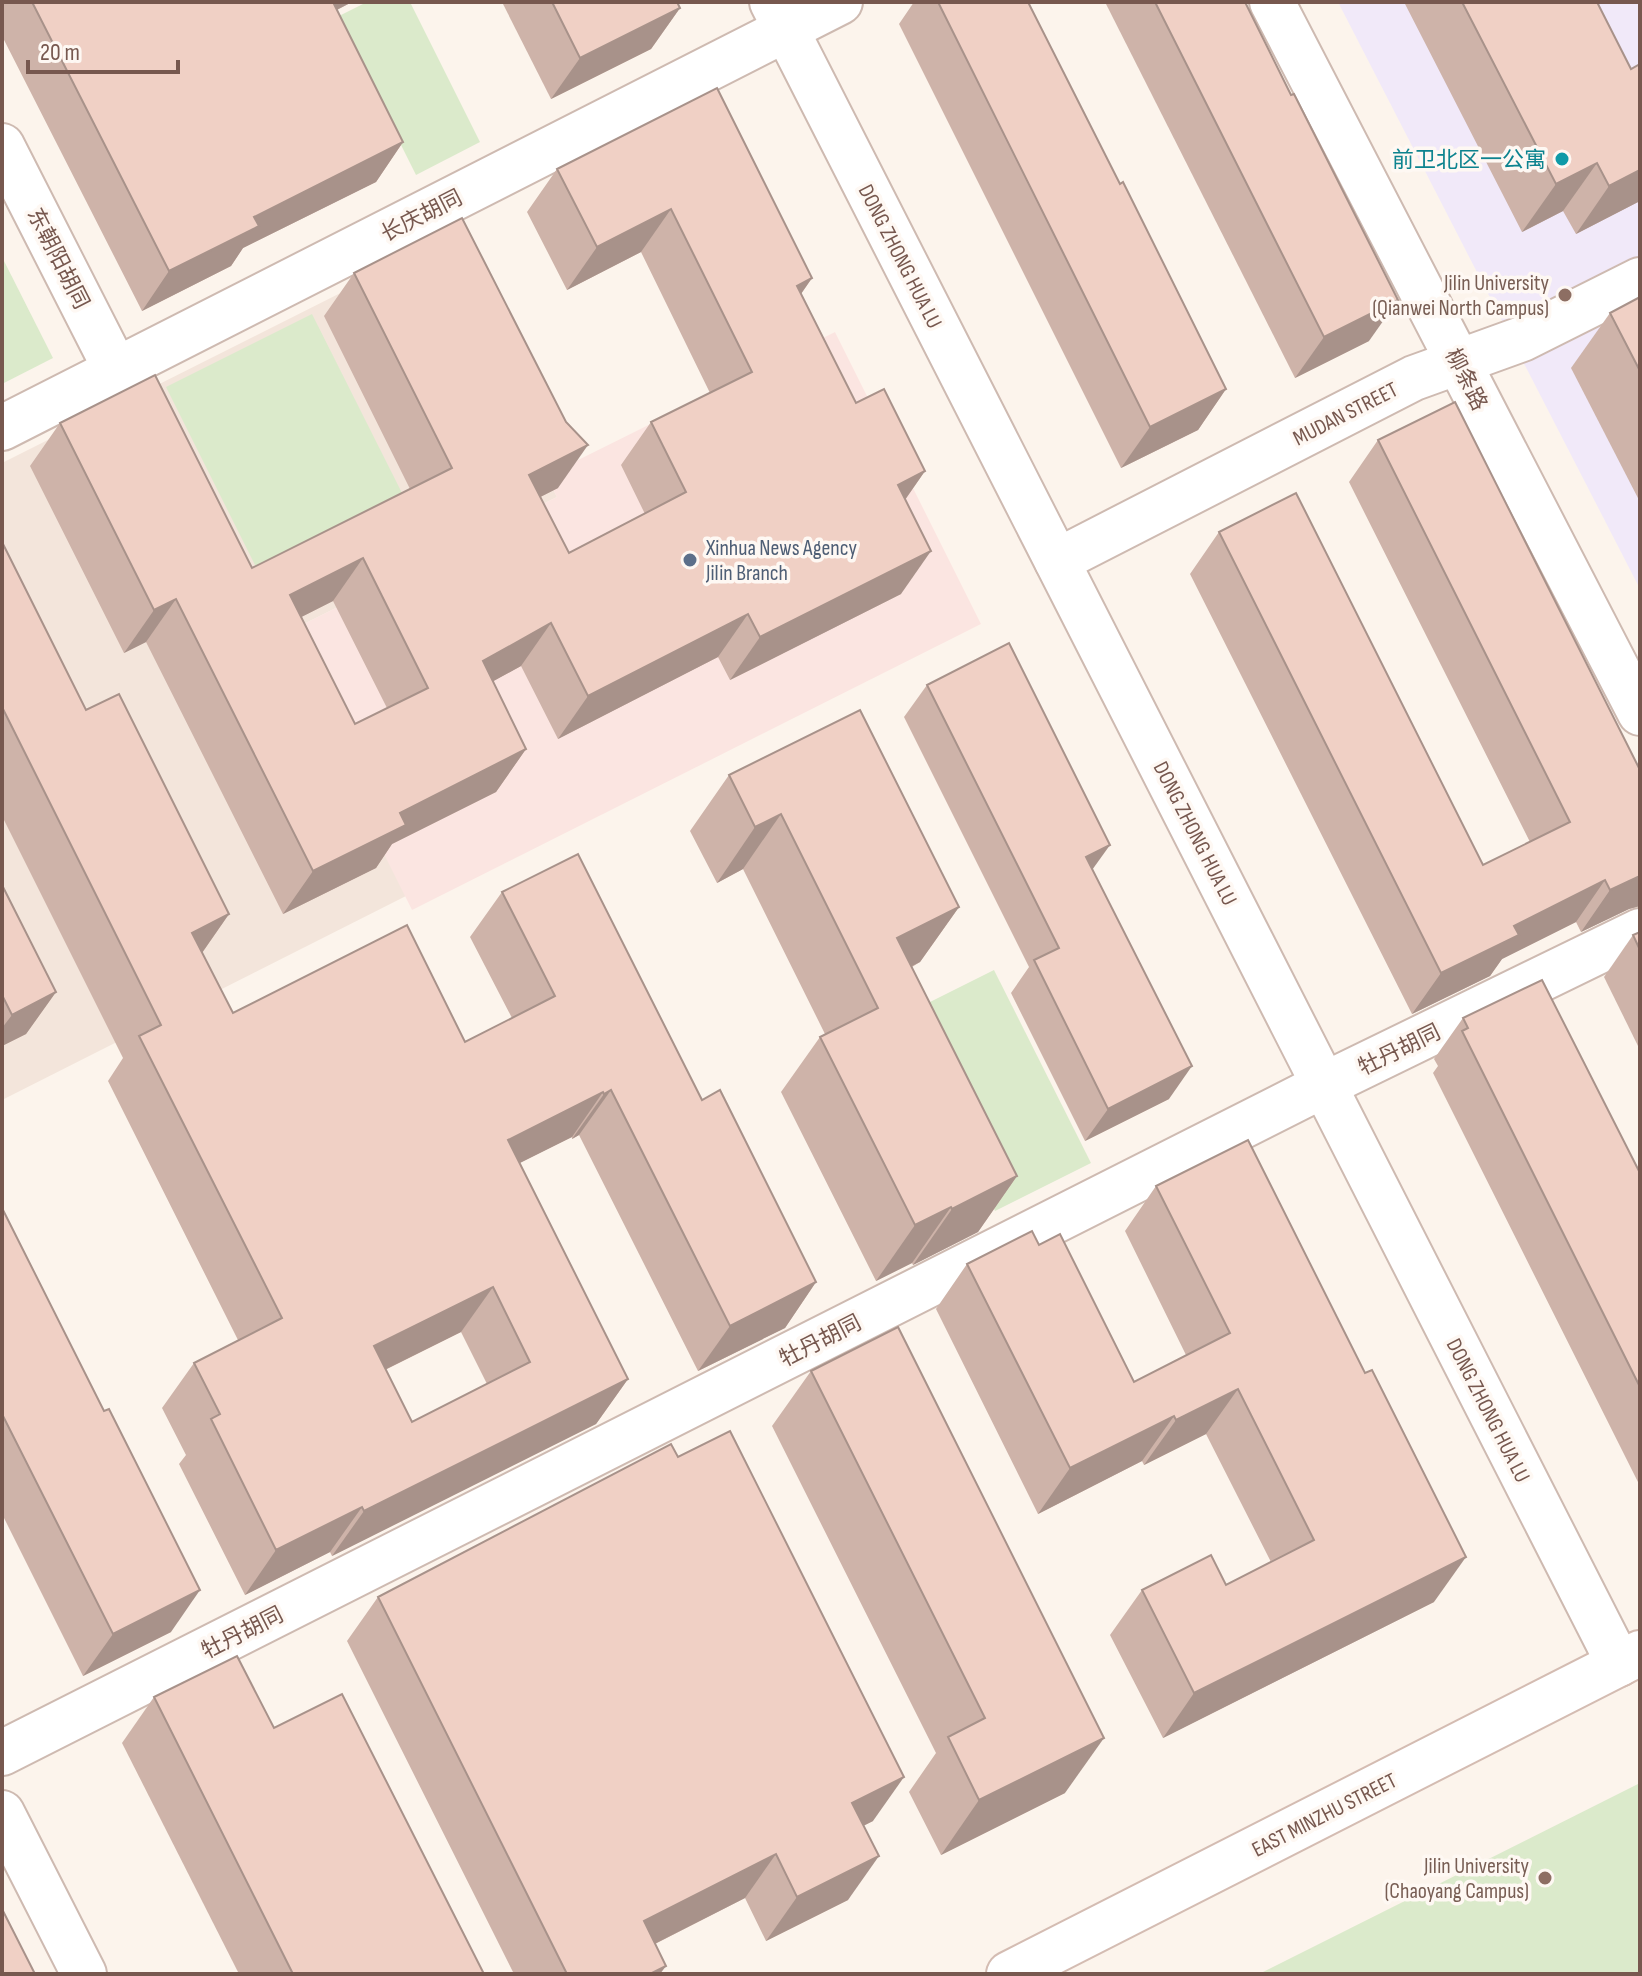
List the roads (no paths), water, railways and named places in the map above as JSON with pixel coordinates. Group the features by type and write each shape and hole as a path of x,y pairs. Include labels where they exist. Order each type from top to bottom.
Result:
{"street":[{"name":"长庆胡同","path":"2,428 779,15 840,2"},
{"name":"柳条路","path":"1272,2 1640,713"},
{"name":"DONG ZHONG HUA LU","path":"779,15 1324,1085 1629,1659"},
{"name":"东朝阳胡同","path":"2,146 116,370"},
{"name":"MUDAN STREET","path":"1057,561 1414,378 1522,339 1640,280"},
{"name":"牡丹胡同","path":"2,1753 1324,1085 1640,931"},
{"name":"EAST MINZHU STREET","path":"1009,1974 1629,1659"},
{"path":"2,1813 84,1974"}],"place":[{"name":"前卫北区一公寓","path":"1562,159"},
{"name":"Jilin University (Qianwei North Campus)","path":"1565,295"},
{"name":"Xinhua News Agency Jilin Branch","path":"690,560"},
{"name":"Jilin University (Chaoyang Campus)","path":"1545,1878"}]}
